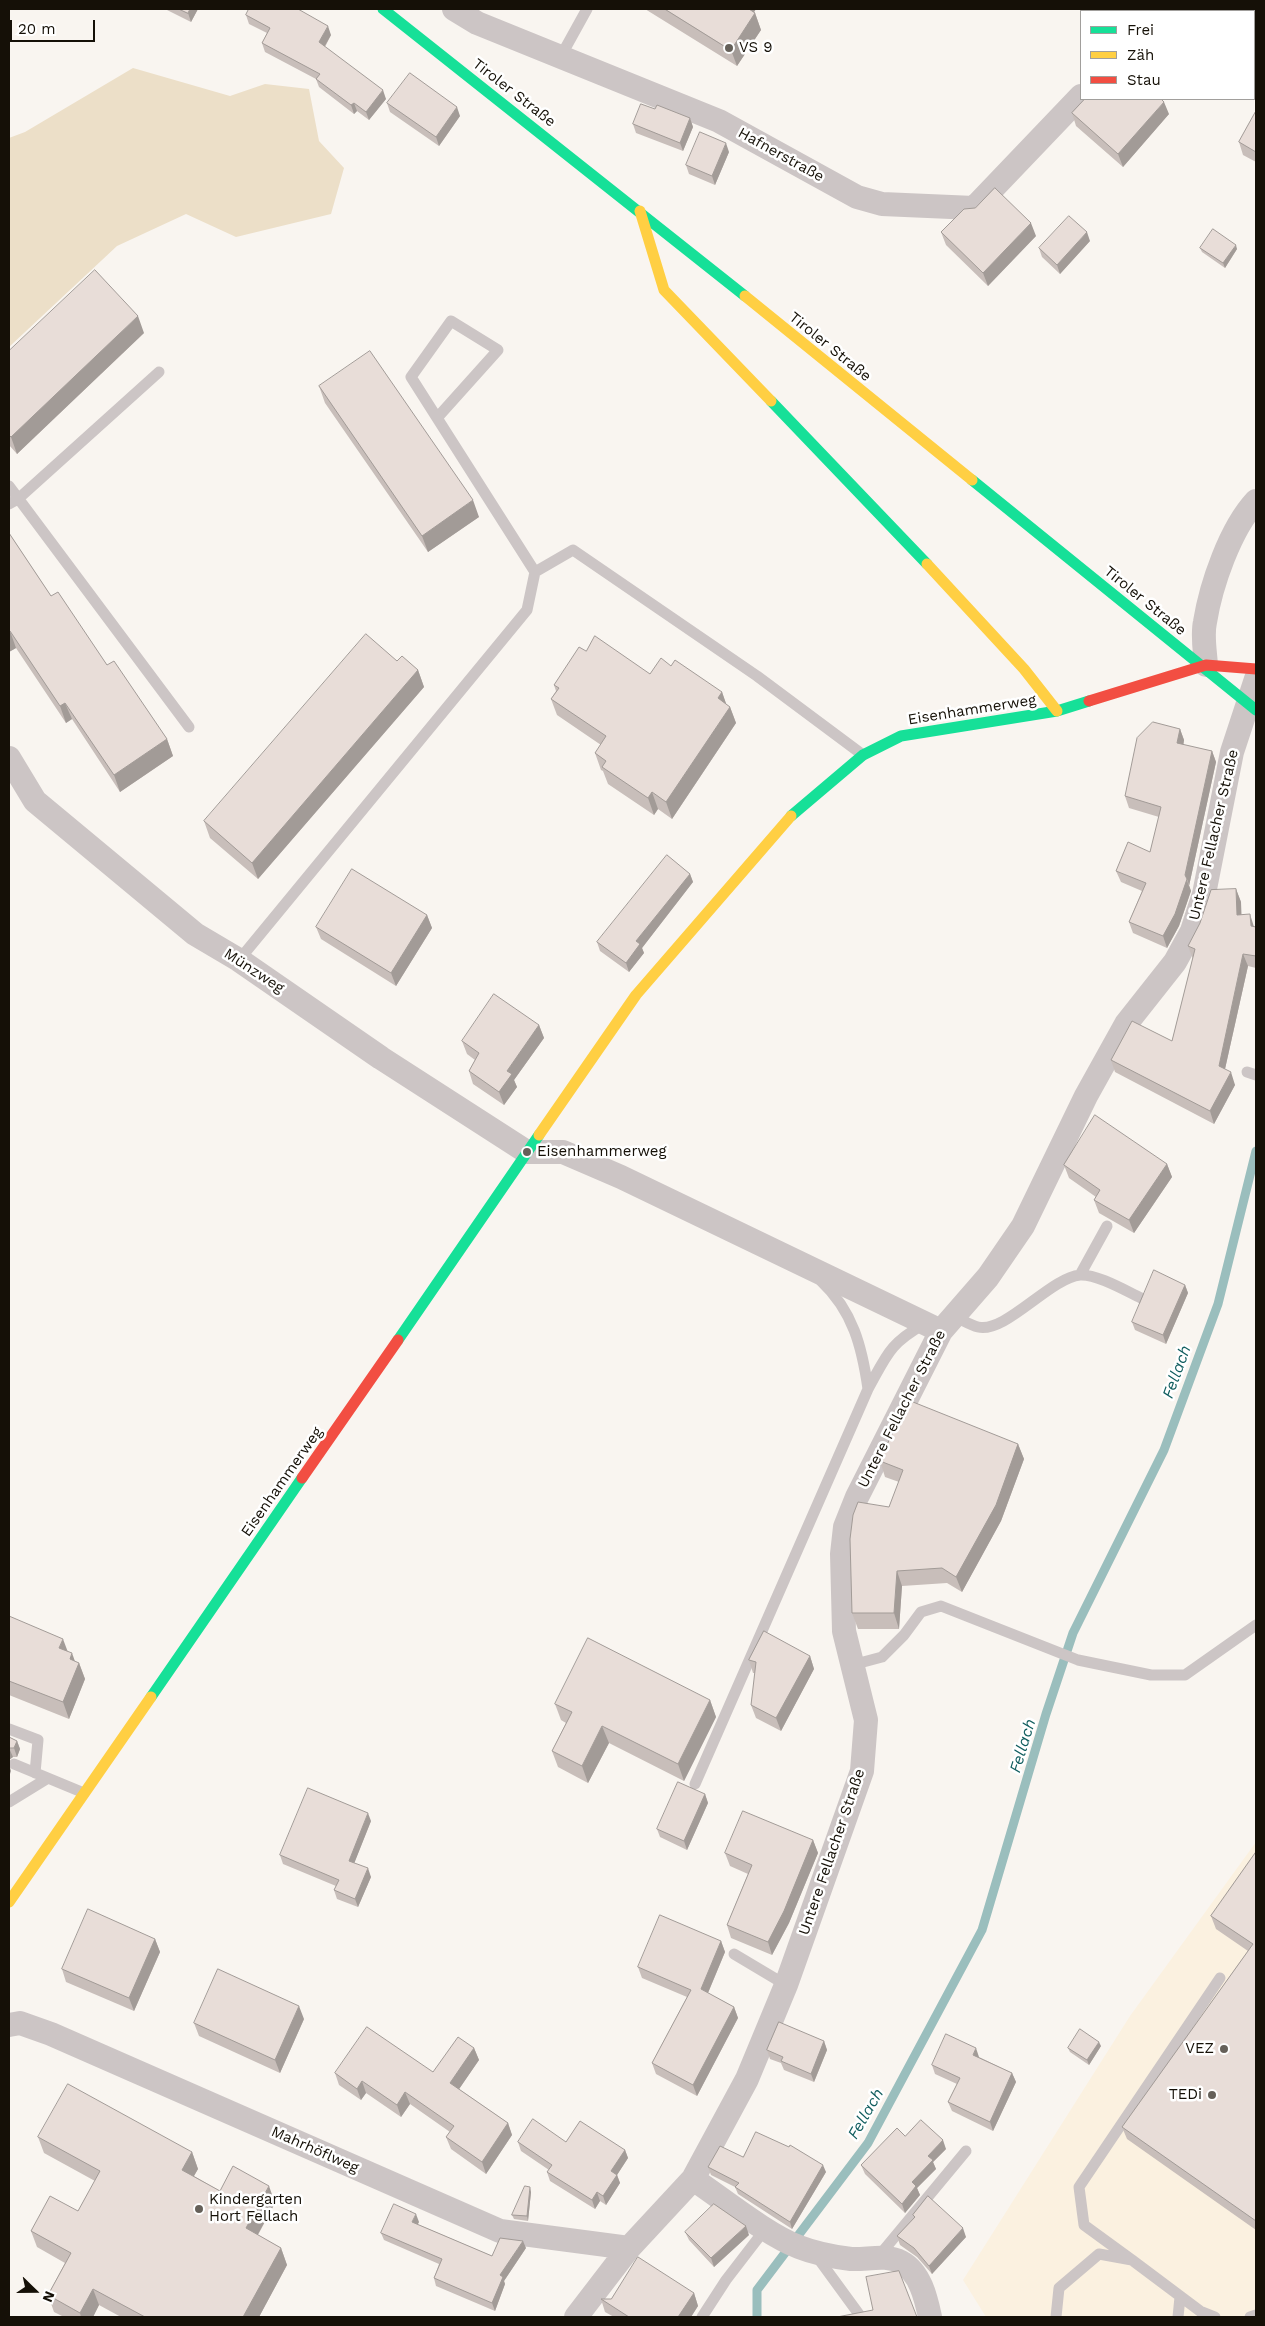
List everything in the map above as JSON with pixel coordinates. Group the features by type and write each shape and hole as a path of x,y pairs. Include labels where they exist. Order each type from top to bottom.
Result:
{"street":[{"name":"Tiroler Straße","path":"383,9 640,211 1256,710"},
{"name":"Hafnerstraße","path":"454,9 477,23 719,121 857,197 882,204 974,208 1080,97"},
{"path":"640,211 664,290 910,545 1024,669 1057,711"},
{"path":"1206,665 1204,624 1220,564 1246,512 1256,502"},
{"name":"Eisenhammerweg","path":"9,1902 636,995 782,823 863,755 901,736 1057,711 1206,665 1256,669"},
{"name":"Untere Fellacher Straße","path":"576,2317 629,2248 693,2179 747,2079 786,1985 862,1770 866,1720 844,1631 842,1554 845,1527 857,1497 940,1323 988,1277 1022,1226 1086,1096 1126,1024 1175,962 1192,931 1204,894 1232,752 1256,679"},
{"name":"Münzweg","path":"9,758 35,801 195,934 239,960 381,1058 527,1152"},
{"path":"527,1152 564,1152 621,1177 808,1268 940,1323"},
{"name":"Mahrhöflweg","path":"9,2025 20,2023 51,2034 500,2231 629,2248"},
{"path":"693,2179 771,2232 806,2249 852,2259 878,2257 900,2261 915,2275 926,2295 930,2317"}],"lane":[{"path":"561,56 587,9"},
{"path":"239,960 527,610 535,572 437,418 411,377 451,321 498,350 437,418"},
{"path":"13,501 159,372"},
{"path":"9,486 13,501 189,727"},
{"path":"535,572 572,550 757,676 863,755"},
{"path":"1080,1275 1106,1226"},
{"path":"808,1268 833,1292 848,1314 863,1351 868,1389"},
{"path":"695,1784 868,1389 891,1347 905,1334 940,1323 979,1328 995,1325 1052,1287 1080,1275 1096,1278 1141,1298"},
{"path":"852,1664 882,1657 904,1635 921,1612 941,1606 1048,1646 1078,1660 1151,1675 1185,1674 1256,1625"},
{"path":"9,1728 38,1740 35,1773"},
{"path":"14,1764 84,1793"},
{"path":"9,1802 48,1778"},
{"path":"734,1954 786,1985"},
{"path":"1215,2317 1200,2312 1084,2225 1079,2187 1220,1978"},
{"path":"878,2257 966,2152"},
{"path":"702,2317 726,2280 771,2232"},
{"path":"806,2249 861,2317"},
{"path":"1056,2317 1059,2288 1100,2254 1132,2260"},
{"path":"1178,2317 1180,2297"},
{"path":"1250,2317 1256,2315"}],"shaded area":[{"path":"133,68 230,96 265,84 309,89 319,141 344,168 331,214 236,237 186,214 117,246 9,347 9,138 25,132"},
{"path":"1256,1842 1256,2317 986,2317 963,2280 1130,2016"}],"building":[{"path":"179,9 190,9 188,13"},
{"path":"249,9 298,9 328,26 319,42 383,90 366,112 354,103 351,105 316,79 320,74 262,43 270,28 246,15"},
{"path":"665,9 749,9 755,13 731,50"},
{"path":"1202,9 1256,9 1256,30 1255,10"},
{"path":"410,73 457,107 436,137 387,103"},
{"path":"1084,100 1162,100 1164,102 1118,154 1072,113"},
{"path":"641,104 655,109 657,105 690,118 680,143 633,124"},
{"path":"1256,111 1256,152 1239,142"},
{"path":"700,132 726,143 712,176 686,165"},
{"path":"995,188 1031,223 983,273 941,232 964,209 975,208"},
{"path":"1069,216 1087,232 1057,265 1039,248"},
{"path":"1213,229 1236,245 1223,263 1200,248"},
{"path":"95,270 138,316 11,437 9,435 9,351"},
{"path":"370,351 473,500 422,536 319,386"},
{"path":"9,533 51,596 58,592 107,665 114,661 167,739 114,775 65,703 60,706 9,632"},
{"path":"366,634 397,661 402,656 418,670 252,863 204,821"},
{"path":"595,636 650,674 661,658 671,666 675,660 722,692 718,698 730,707 666,802 652,792 648,798 602,767 606,761 595,753 606,736 551,699 559,688 554,685 579,647 586,651"},
{"path":"1153,722 1180,729 1177,743 1212,751 1185,875 1187,879 1175,914 1163,936 1129,922 1146,883 1116,871 1128,842 1150,852 1161,807 1125,796 1137,738"},
{"path":"667,855 690,874 636,941 640,944 626,963 597,942"},
{"path":"352,869 427,915 391,973 316,927"},
{"path":"1236,889 1237,915 1250,914 1251,926 1256,927 1256,956 1243,954 1219,1066 1231,1072 1210,1111 1111,1060 1132,1021 1172,1041 1195,949 1188,946 1200,923 1211,890"},
{"path":"494,994 539,1025 507,1071 512,1074 499,1092 469,1071 479,1053 462,1041"},
{"path":"1095,1115 1167,1164 1129,1220 1094,1200 1100,1190 1064,1165"},
{"path":"1154,1270 1185,1285 1163,1335 1132,1322"},
{"path":"908,1400 1018,1444 996,1505 956,1577 942,1568 897,1571 894,1613 852,1613 850,1539 853,1515 858,1502 889,1507 903,1470 880,1461"},
{"path":"9,1616 63,1639 59,1648 72,1653 70,1659 79,1663 63,1702 9,1681"},
{"path":"764,1631 810,1656 776,1718 751,1705 756,1662 749,1660"},
{"path":"588,1638 710,1700 678,1764 602,1726 582,1766 552,1751 572,1712 555,1704"},
{"path":"9,1737 17,1741 14,1748 9,1748"},
{"path":"678,1782 705,1794 684,1841 657,1829"},
{"path":"308,1788 368,1813 349,1861 368,1868 355,1899 334,1890 339,1880 280,1855"},
{"path":"743,1811 813,1840 784,1911 768,1942 727,1925 752,1865 725,1853"},
{"name":"VEZ","path":"1256,1852 1256,2221 1122,2127 1253,1944 1211,1916"},
{"path":"88,1909 155,1939 129,1998 62,1969"},
{"path":"660,1915 721,1941 701,1989 734,2007 693,2085 652,2063 691,1990 638,1967"},
{"path":"218,1969 299,2006 275,2060 194,2023"},
{"path":"779,2022 824,2041 811,2074 781,2061 783,2057 767,2050"},
{"path":"367,2027 433,2072 458,2037 474,2048 450,2083 508,2123 482,2162 446,2137 454,2126 405,2092 397,2105 362,2081 357,2089 335,2073"},
{"path":"1080,2029 1099,2042 1087,2060 1068,2048"},
{"path":"946,2034 976,2048 973,2055 1012,2073 990,2122 948,2102 960,2078 932,2065"},
{"name":"Kindergarten Hort Fellach","path":"68,2084 192,2152 182,2170 220,2191 233,2166 269,2186 246,2228 281,2248 243,2317 145,2317 93,2289 80,2313 48,2295 71,2253 31,2231 50,2196 78,2211 100,2171 38,2137"},
{"path":"533,2119 566,2142 580,2121 625,2150 611,2171 617,2175 603,2196 597,2192 592,2200 547,2172 552,2165 518,2142"},
{"path":"921,2120 943,2140 928,2156 933,2160 912,2182 916,2186 902,2204 861,2165 897,2128 905,2136"},
{"path":"756,2132 789,2147 790,2145 823,2165 790,2222 735,2187 739,2183 708,2167 720,2146 743,2157"},
{"path":"525,2186 530,2187 527,2216 512,2215"},
{"path":"928,2196 963,2228 929,2266 914,2248 897,2236 915,2217 913,2215"},
{"path":"394,2204 416,2214 412,2222 492,2256 500,2238 523,2241 500,2275 503,2277 492,2303 434,2278 442,2259 381,2233"},
{"path":"714,2204 746,2226 711,2258 685,2232"},
{"path":"638,2257 694,2293 678,2317 629,2317 601,2299 611,2299"},
{"path":"899,2271 917,2317 837,2317 873,2310 866,2277"}],"waterway":[{"name":"Fellach","path":"757,2317 757,2290 868,2143 982,1930 1046,1714 1073,1633 1164,1450 1218,1304 1256,1151"}],"traffic: fast":[{"path":"383,9 745,296"},
{"path":"771,401 927,564"},
{"path":"972,480 1256,710"},
{"path":"791,816 863,755 901,736 1057,711 1089,701"},
{"path":"398,1340 539,1135"},
{"path":"151,1697 302,1478"}],"traffic: slow":[{"path":"640,211 664,290 771,401"},
{"path":"745,296 972,480"},
{"path":"927,564 1024,669 1057,711"},
{"path":"539,1135 636,995 791,816"},
{"path":"9,1902 151,1697"}],"traffic: jam":[{"path":"1089,701 1206,665 1256,669"},
{"path":"302,1478 398,1340"}],"place":[{"name":"VS 9","path":"729,48"},
{"name":"Eisenhammerweg","path":"527,1152"},
{"name":"VEZ","path":"1224,2049"},
{"name":"TEDi","path":"1212,2095"},
{"name":"Kindergarten Hort Fellach","path":"199,2209"}]}
